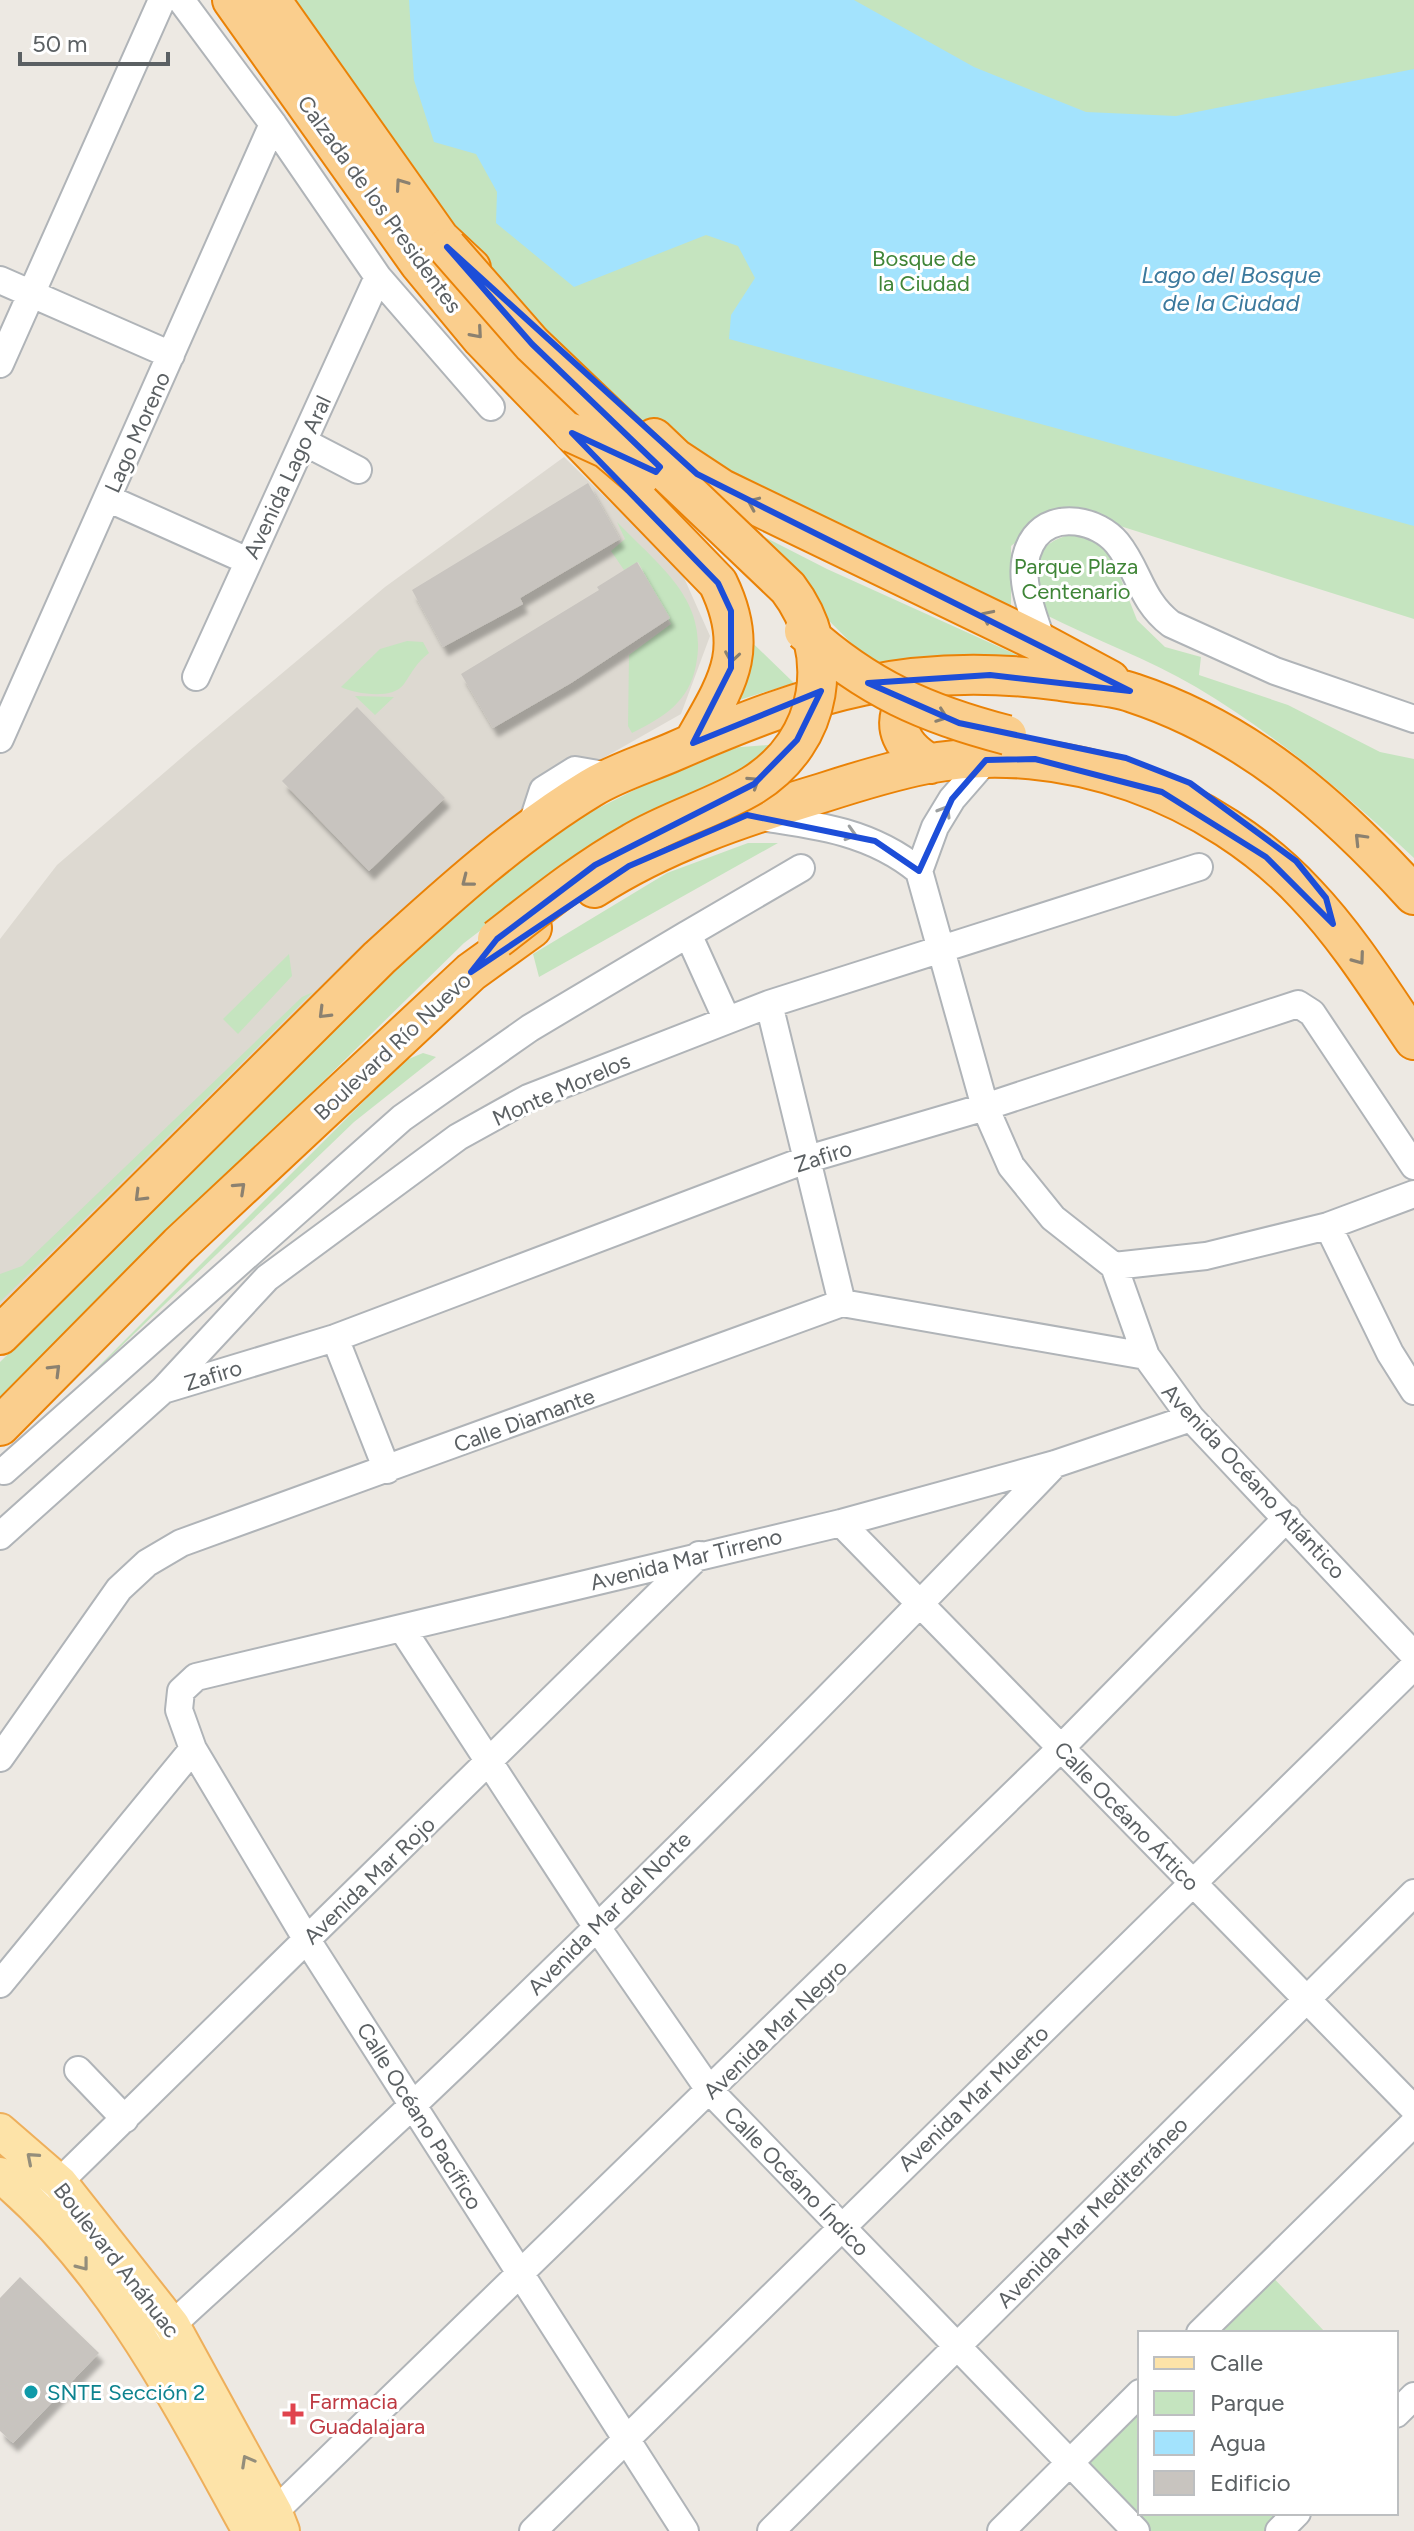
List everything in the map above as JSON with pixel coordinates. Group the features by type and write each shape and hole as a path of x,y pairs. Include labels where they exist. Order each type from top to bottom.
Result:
{"highway":[{"name":"Calzada de los Presidentes","path":"232,0 419,263 482,339 718,583 731,611 735,641 731,668 693,743"},
{"name":"Calzada de los Presidentes","path":"271,0 447,247"},
{"path":"447,247 526,315 675,458 697,474 1260,753 1325,803 1414,895"},
{"path":"447,247 532,344 788,588 813,629 818,653 818,683 812,711 797,740 778,765 754,784 635,841 595,865 497,939 471,972"},
{"path":"572,433 607,449 626,463 829,654 875,686 997,748"},
{"path":"0,1335 379,958 445,898 593,787 784,707 852,685 929,674 1043,679 1130,691"},
{"path":"929,674 907,695 900,712 899,734 911,752 930,764 997,748 1126,758 1190,783 1235,811 1296,861 1326,898 1333,924 1414,1040"},
{"name":"Boulevard Río Nuevo","path":"0,1426 179,1245 471,972 629,866 747,815 930,764"}],"main road":[{"name":"Boulevard Anáhuac","path":"0,2131 160,2336 265,2526"},
{"name":"Boulevard Anáhuac","path":"0,2175 47,2193"}],"street":[{"path":"0,364 162,0"},
{"path":"181,0 273,124 378,277 491,407"},
{"name":"Lago Moreno","path":"0,739 8,701 107,498 273,124"},
{"name":"Avenida Lago Aral","path":"196,677 378,277"},
{"path":"0,280 171,355"},
{"path":"304,442 358,470"},
{"path":"107,498 248,561"},
{"path":"1043,644 1029,603 1024,571 1026,552 1037,535 1050,525 1066,520 1085,523 1109,535 1119,545 1140,589 1156,613 1171,624 1275,671 1414,719"},
{"path":"997,748 952,799 935,827 919,871 985,1107 1011,1166 1053,1218 1114,1266 1206,1256 1328,1226 1414,1194"},
{"path":"747,815 828,827 875,841 919,871"},
{"name":"Monte Morelos","path":"0,1536 163,1390 267,1278 458,1137 528,1098 769,1004 1199,867"},
{"path":"4,1471 402,1118 530,1028 801,868"},
{"path":"688,934 727,1020"},
{"path":"769,1004 842,1303 1146,1356"},
{"name":"Zafiro","path":"163,1390 335,1338 808,1159 985,1107 1298,1004 1312,1013 1414,1166"},
{"path":"1328,1226 1390,1353 1414,1391"},
{"name":"Avenida Océano Atlántico","path":"1114,1266 1146,1356 1191,1418 1414,1655"},
{"name":"Calle Diamante","path":"0,1758 119,1589 147,1563 181,1543 842,1303"},
{"path":"335,1338 387,1470"},
{"name":"Avenida Mar Tirreno","path":"181,1691 196,1677 403,1630 700,1554 841,1523 1055,1464 1191,1418"},
{"name":"Avenida Mar del Norte","path":"160,2336 414,2104 921,1604 1055,1464"},
{"name":"Avenida Mar Negro","path":"265,2526 1061,1748 1287,1518"},
{"name":"Calle Océano Ártico","path":"841,1523 1414,2109"},
{"name":"Avenida Mar Rojo","path":"47,2193 700,1554"},
{"name":"Calle Océano Índico","path":"403,1630 596,1926 710,2091 1136,2531"},
{"name":"Avenida Mar Muerto","path":"533,2531 1414,1666"},
{"name":"Calle Océano Pacífico","path":"181,1691 179,1710 193,1749 307,1940 685,2531"},
{"path":"0,1984 193,1749"},
{"name":"Avenida Mar Mediterráneo","path":"771,2531 1414,1893"},
{"path":"78,2070 125,2119"},
{"path":"1202,2331 1414,2123"},
{"path":"1001,2531 1138,2395"},
{"path":"1398,2412 1414,2396"},
{"path":"1279,2531 1295,2515"}],"highlighted area":[{"path":"447,247 697,474 1130,691 990,675 868,683 959,723 1126,758 1190,783 1296,861 1326,898 1333,924 1266,857 1162,792 1035,759 986,760 952,799 919,871 875,841 747,815 629,866 471,972 497,939 595,865 754,784 797,740 821,691 693,743 731,668 731,611 718,583 572,433 656,472 660,467 532,344"}],"shaded area":[{"path":"564,457 681,571 710,636 681,714 605,757 529,833 0,1327 0,939 57,865 194,747 385,587"}],"green space":[{"name":"Lago del Bosque de la Ciudad","path":"291,0 1414,0 1414,619 1060,507 1011,546 1011,611 696,463 531,333"},
{"path":"727,518 827,569 1017,655 870,662"},
{"path":"617,522 677,585 695,621 698,642 693,678 681,699 655,721 632,733 628,726 629,655 671,624 638,562 624,570 611,551 625,539"},
{"name":"Parque Plaza Centenario","path":"1078,533 1108,546 1137,620 1165,647 1201,657 1199,675 1288,705 1380,752 1414,759 1414,858 1310,766 1255,725 1160,667 1046,615 1033,588 1035,563 1050,544"},
{"path":"733,624 794,683 720,706"},
{"path":"407,641 423,642 429,653 399,689 374,694 341,687 380,649"},
{"path":"355,696 394,697 375,715"},
{"path":"793,743 805,761 802,768 518,902 464,943 0,1398 0,1362 458,905 587,814 680,767 729,748"},
{"path":"748,843 778,843 539,977 533,954 667,873"},
{"path":"289,954 292,976 238,1034 223,1019"},
{"path":"313,992 0,1302 0,1274 22,1266 302,997"},
{"path":"423,1053 436,1057 354,1122 54,1411 404,1061"},
{"path":"1265,2269 1324,2331 1201,2331"},
{"path":"1138,2392 1138,2515 1282,2515 1265,2531 1134,2531 1068,2464"}],"water":[{"name":"Lago del Bosque de la Ciudad","path":"409,0 854,0 974,67 1086,112 1176,116 1414,69 1414,526 729,339 731,315 755,278 738,246 706,235 574,287 496,223 497,192 476,154 434,142 414,80"}],"building":[{"path":"588,483 620,539 520,598 523,604 443,647 412,590"},
{"path":"637,562 670,618 571,683 493,728 461,674 599,590 597,587"},
{"path":"357,707 445,798 369,871 282,781"},
{"name":"SNTE Sección 2","path":"20,2277 99,2353 13,2443 0,2431 0,2298"}],"place":[{"name":"SNTE Sección 2","path":"31,2392"},
{"name":"Farmacia Guadalajara","path":"293,2414"}],"park label":[{"name":"Bosque de la Ciudad","path":"924,270"}]}
